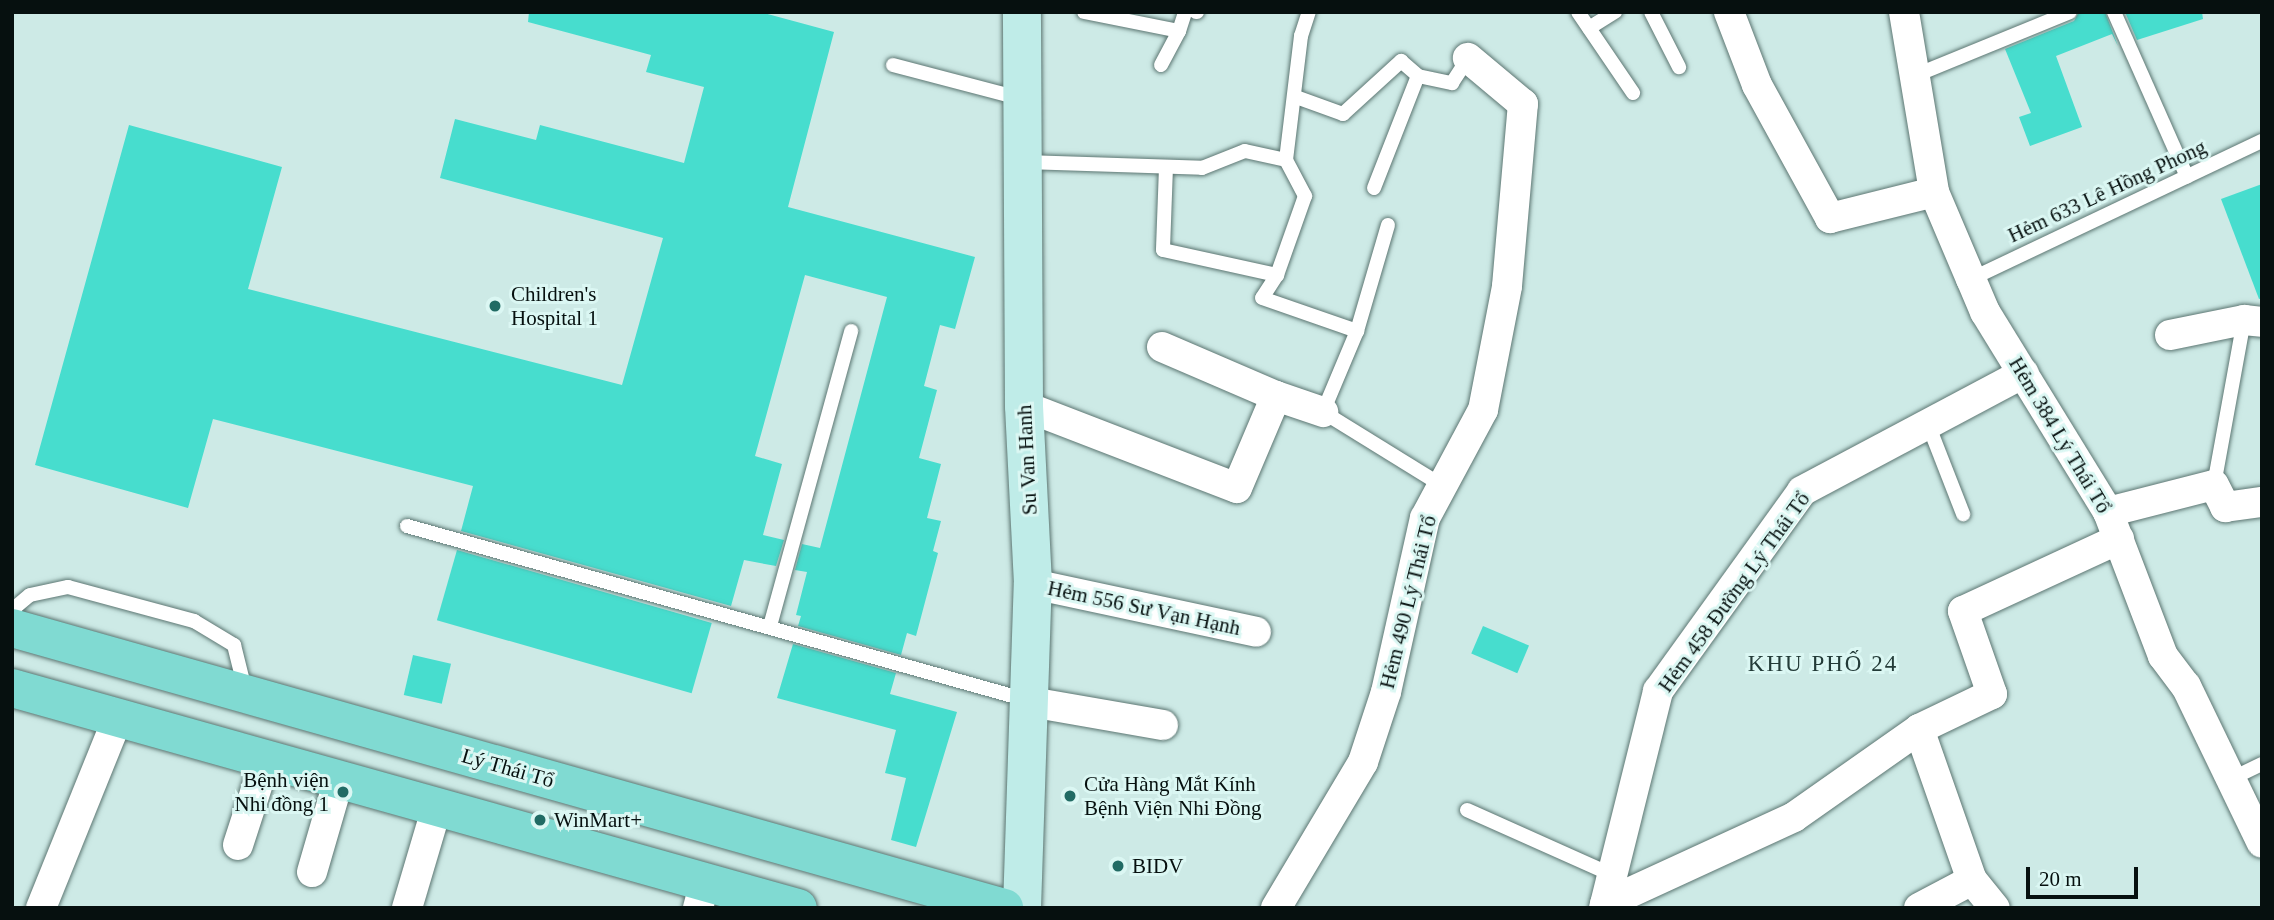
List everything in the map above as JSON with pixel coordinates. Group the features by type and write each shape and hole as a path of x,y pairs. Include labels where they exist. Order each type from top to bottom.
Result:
{"main road":[{"name":"Lý Thái Tổ","path":"12,628 1004,908"},
{"path":"12,688 437,807 702,895 786,906"}],"street":[{"name":"Su Van Hanh","path":"1022,12 1025,162 1024,406 1033,584 1022,908"},
{"path":"1729,12 1757,85 1830,218 1934,192"},
{"name":"Hẻm 384 Lý Thái Tổ","path":"1904,12 1934,192 1971,279 1986,312 2108,512 2163,656 2186,687 2262,843"},
{"name":"Hẻm 490 Lý Thái Tổ","path":"1276,908 1363,762 1386,692 1425,518 1483,410 1507,286 1523,104 1468,58"},
{"path":"2170,335 2253,321"},
{"path":"1162,347 1276,396 1323,412"},
{"name":"Hẻm 458 Đường Lý Thái Tổ","path":"1604,906 1658,691 1802,491 2024,373"},
{"path":"1024,406 1237,488 1276,396"},
{"path":"2108,512 2214,485 2225,507 2262,502"},
{"path":"1604,906 1794,817 1919,729 1992,694 1963,611 2119,539"},
{"name":"Hẻm 556 Sư Vạn Hạnh","path":"1033,584 1256,632"},
{"path":"1031,702 1163,725"},
{"path":"41,908 118,717"},
{"path":"1919,729 1972,880 1995,908"},
{"path":"238,845 266,759"},
{"path":"312,872 339,779"},
{"path":"407,908 437,807"},
{"path":"1919,908 1972,880"}],"lane":[{"path":"1084,12 1179,31"},
{"path":"1161,65 1179,31 1185,12"},
{"path":"1309,12 1301,36 1296,97 1286,160 1305,196 1277,275 1262,298 1357,331"},
{"path":"1578,12 1633,93"},
{"path":"1589,28 1615,12"},
{"path":"1651,12 1679,67"},
{"path":"1916,75 2070,12"},
{"path":"2114,12 2187,177"},
{"path":"1296,97 1343,114 1401,61 1418,76 1452,83 1468,58"},
{"path":"893,65 1024,99"},
{"path":"1374,188 1418,76"},
{"name":"Hẻm 633 Lê Hồng Phong","path":"1971,279 2262,141"},
{"path":"1025,162 1202,168 1245,151 1286,160"},
{"path":"1166,167 1163,250 1277,275"},
{"path":"1388,225 1357,331 1323,412 1443,486"},
{"path":"2214,485 2253,321"},
{"path":"770,626 852,331"},
{"path":"1928,424 1963,514"},
{"path":"407,526 770,626 1031,702"},
{"path":"12,610 30,595 68,587 194,621 234,645 246,694"},
{"path":"2231,779 2262,764"},
{"path":"1467,810 1612,875"}],"building":[{"path":"529,12 760,12 834,32 788,207 975,257 955,329 940,325 924,386 937,390 919,458 941,464 927,518 941,521 933,551 938,553 916,636 907,633 901,655 798,626 801,616 796,615 807,572 795,570 802,544 820,548 887,297 805,275 755,456 782,464 763,535 784,540 776,566 744,560 731,606 461,531 473,486 213,419 188,508 35,465 129,125 282,167 248,289 622,385 663,238 440,178 455,119 536,140 540,125 684,163 704,87 646,72 651,55 528,22"},
{"path":"2079,12 2105,12 2118,46 2112,34 2056,56 2082,127 2030,146 2019,117 2031,113 2005,49 2074,21"},
{"path":"2125,12 2202,12 2203,19 2137,40"},
{"path":"2262,184 2262,298 2259,299 2221,199"},
{"path":"457,550 712,623 692,693 437,620"},
{"path":"1483,626 1529,646 1517,673 1471,654"},
{"path":"793,644 896,673 890,694 957,712 916,847 891,840 906,778 885,773 896,730 777,698"},
{"path":"413,655 451,664 442,704 404,695"}],"place":[{"name":"Children's Hospital 1","path":"495,306"},
{"name":"Bệnh viện Nhi đồng 1","path":"343,792"},
{"name":"Cửa Hàng Mắt Kính Bệnh Viện Nhi Đồng","path":"1070,796"},
{"name":"WinMart+","path":"540,820"},
{"name":"BIDV","path":"1118,866"}],"district":[{"name":"KHU PHỐ 24","path":"1823,664"}]}
